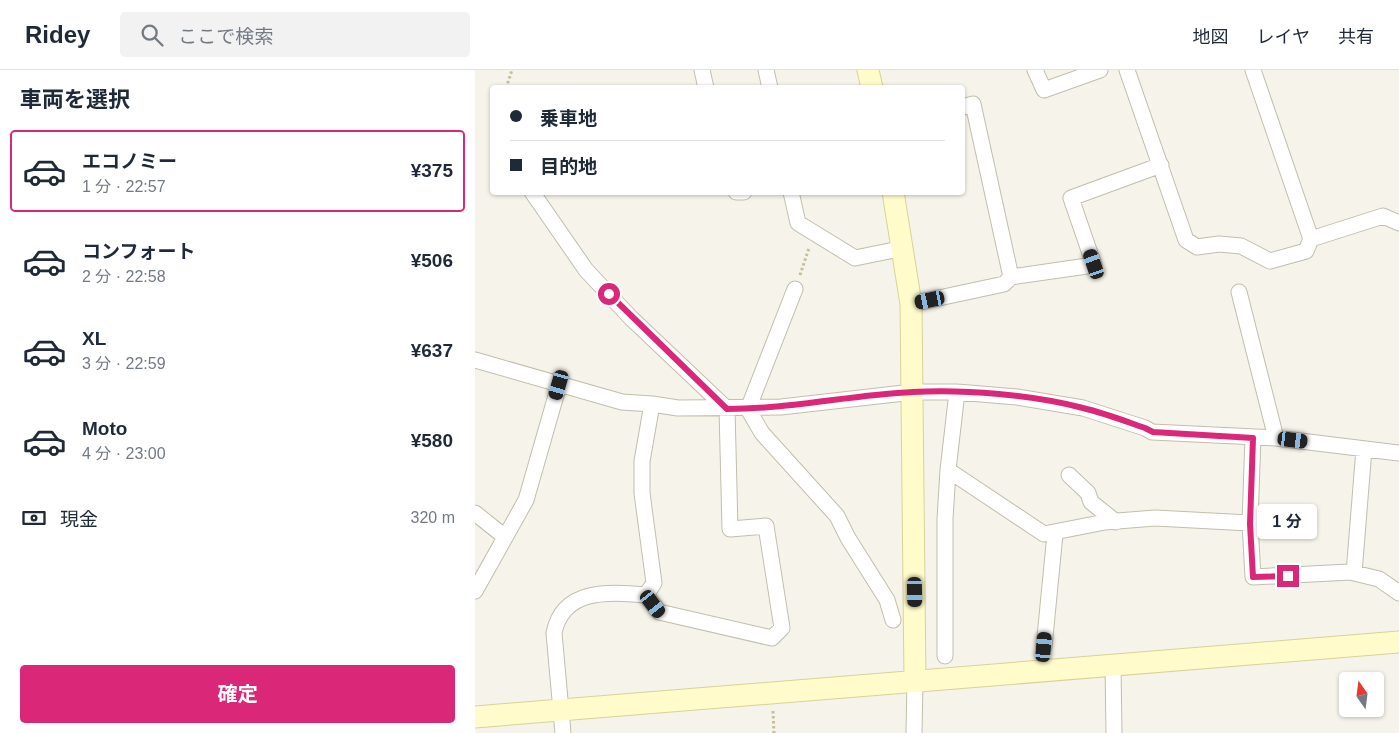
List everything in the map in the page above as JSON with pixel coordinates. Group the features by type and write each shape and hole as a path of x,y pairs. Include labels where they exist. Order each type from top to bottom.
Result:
{"street":[{"path":"702,70 705,85"},
{"path":"766,70 768,85"},
{"path":"868,70 871,85"},
{"path":"1035,70 1044,90 1100,70"},
{"path":"1127,70 1186,240 1197,247 1219,244 1241,246 1270,261 1306,252 1311,239 1253,70"},
{"path":"965,106 973,104 1011,277"},
{"path":"911,304 1004,284 1011,277 1094,264 1071,198 1161,165"},
{"path":"534,195 586,270 631,318 727,409 730,529 766,526 782,628 772,638 659,612 646,595"},
{"path":"792,195 798,223 855,258 904,248"},
{"path":"894,195 904,248 911,304 914,733"},
{"path":"1311,239 1383,216 1399,223"},
{"path":"747,409 795,289"},
{"path":"1239,292 1276,438"},
{"path":"475,360 622,402 678,408 747,409 913,392 957,392 1017,397 1083,408 1153,432 1276,438 1399,453"},
{"path":"475,591 526,500 559,385"},
{"path":"945,656 945,519 948,470 957,392"},
{"path":"646,595 654,583 642,493 642,461 652,404"},
{"path":"747,409 762,433 837,516 848,538 887,600 893,620"},
{"path":"1253,438 1250,524 1253,577 1354,573 1379,579 1399,593"},
{"path":"1354,573 1364,448"},
{"path":"948,470 1044,534 1055,534 1105,522 1155,518 1250,524"},
{"path":"1069,475 1089,493 1091,502 1116,522"},
{"path":"475,513 505,537"},
{"path":"1044,647 1055,534"},
{"path":"563,733 559,710 554,633 557,618 567,606 583,597 607,594 646,595"},
{"path":"475,717 1399,642"},
{"path":"1113,666 1114,733"}],"path":[{"path":"507,85 512,70"},
{"path":"795,289 815,234"}],"route":[{"path":"609,294 631,318 727,409 781,407 913,392 957,392 1017,397 1083,408 1153,432 1253,438 1250,524 1253,577 1288,576"}]}
